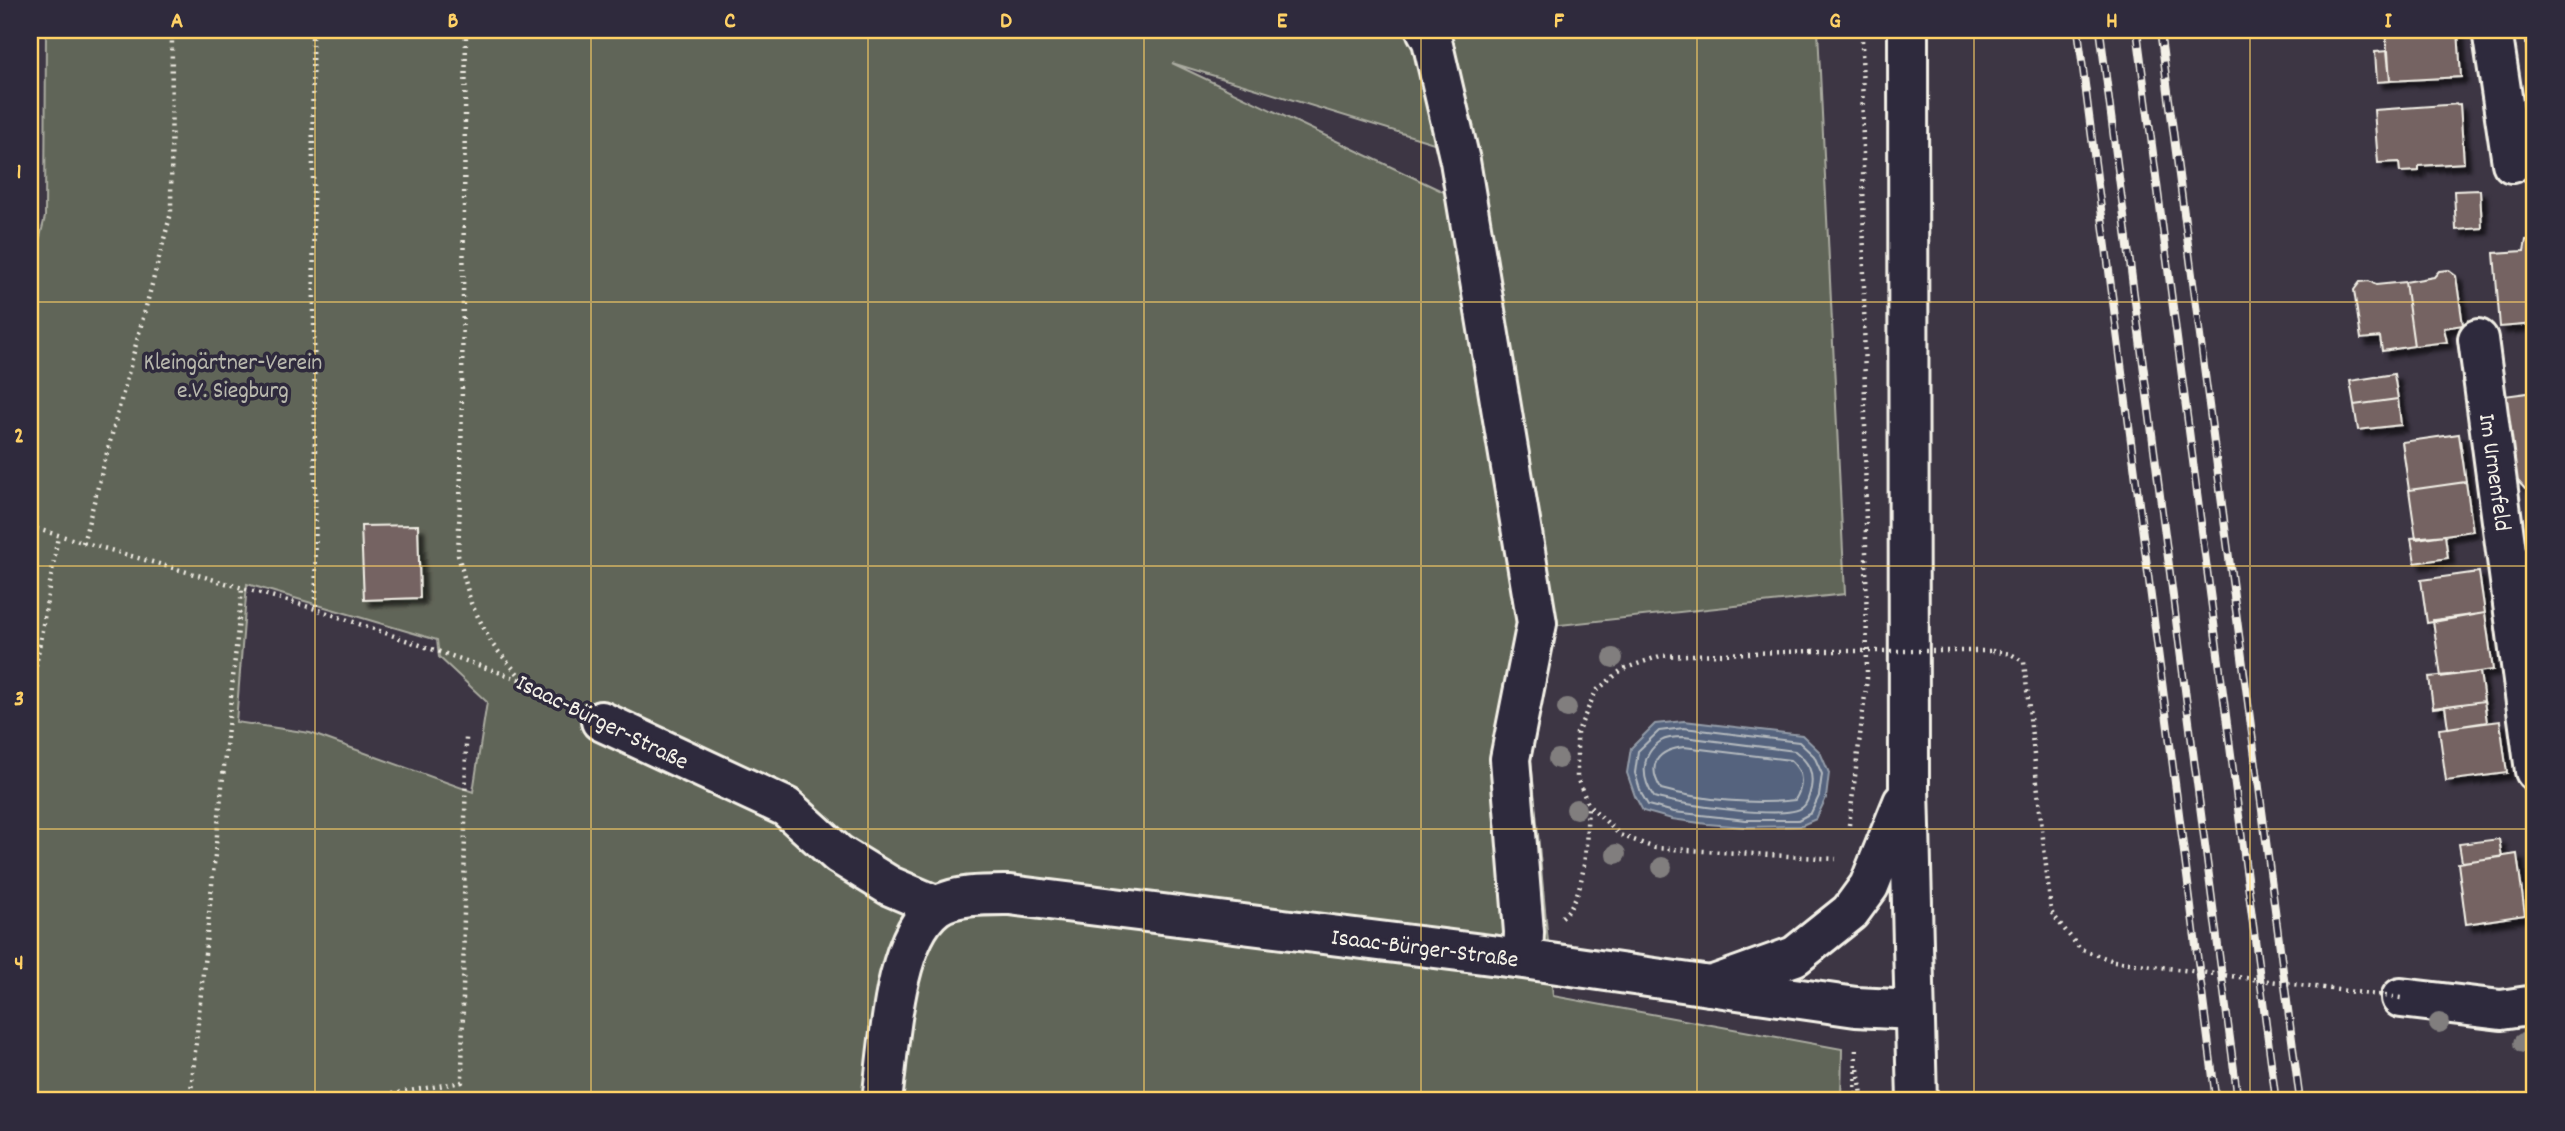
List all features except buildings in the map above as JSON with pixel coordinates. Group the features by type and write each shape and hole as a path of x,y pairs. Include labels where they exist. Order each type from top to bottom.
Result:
{"street":[{"path":"1426,30 1432,41 1460,161 1537,623 1510,759 1523,946"},
{"path":"1908,30 1909,787 1917,1101"},
{"path":"2492,30 2512,163"},
{"name":"Im Urnenfeld","path":"2478,339 2535,771"},
{"name":"Isaac-Bürger-Straße","path":"601,721 786,807 838,854 890,886 937,906 972,895 1010,895 1523,946 1711,986 1856,1007 1913,1010"},
{"path":"1711,986 1795,956 1850,912 1869,886 1909,787"},
{"path":"882,1101 901,966 916,930 937,906"},
{"path":"2401,998 2501,1010 2535,1005"}],"path":[{"path":"83,543 171,213 172,30"},
{"path":"312,30 316,609"},
{"path":"466,30 458,555 471,603 492,644 524,681"},
{"path":"1845,834 1850,822 1867,679 1862,30"},
{"name":"Isaac-Bürger-Straße","path":"30,527 316,609 524,681 601,721"},
{"path":"30,701 58,536"},
{"path":"190,1101 242,589"},
{"path":"1836,859 1655,848 1620,835 1588,804 1577,778 1577,733 1595,691 1623,669 1660,656 1813,651 1992,651 2011,654 2024,662 2050,912 2080,949 2114,961 2401,998"},
{"path":"350,1101 462,1083 466,737"},
{"path":"1523,946 1568,912 1577,892 1584,864 1588,804"},
{"path":"1840,846 1836,859 1850,912"},
{"path":"1855,1101 1856,1007"},
{"path":"1856,1058 1863,1101"}],"green space":[{"name":"Kleingärtner-Verein e.V. Siegburg","path":"46,30 1818,30 1845,594 1551,626 1470,154 1172,63 1446,193 1518,619 1553,996 1842,1049 1841,1101 30,1101 30,277 45,217","holes":["247,584 437,640 439,657 487,702 473,792 310,733 236,722"]}],"water":[{"path":"1684,721 1802,735 1820,752 1829,773 1826,798 1816,819 1800,826 1746,827 1672,819 1643,811 1627,773 1631,748 1655,724"}],"railway":[{"path":"2078,30 2216,1101"},
{"path":"2100,30 2238,1101"},
{"path":"2137,30 2276,1101"},
{"path":"2160,30 2300,1101"}]}
